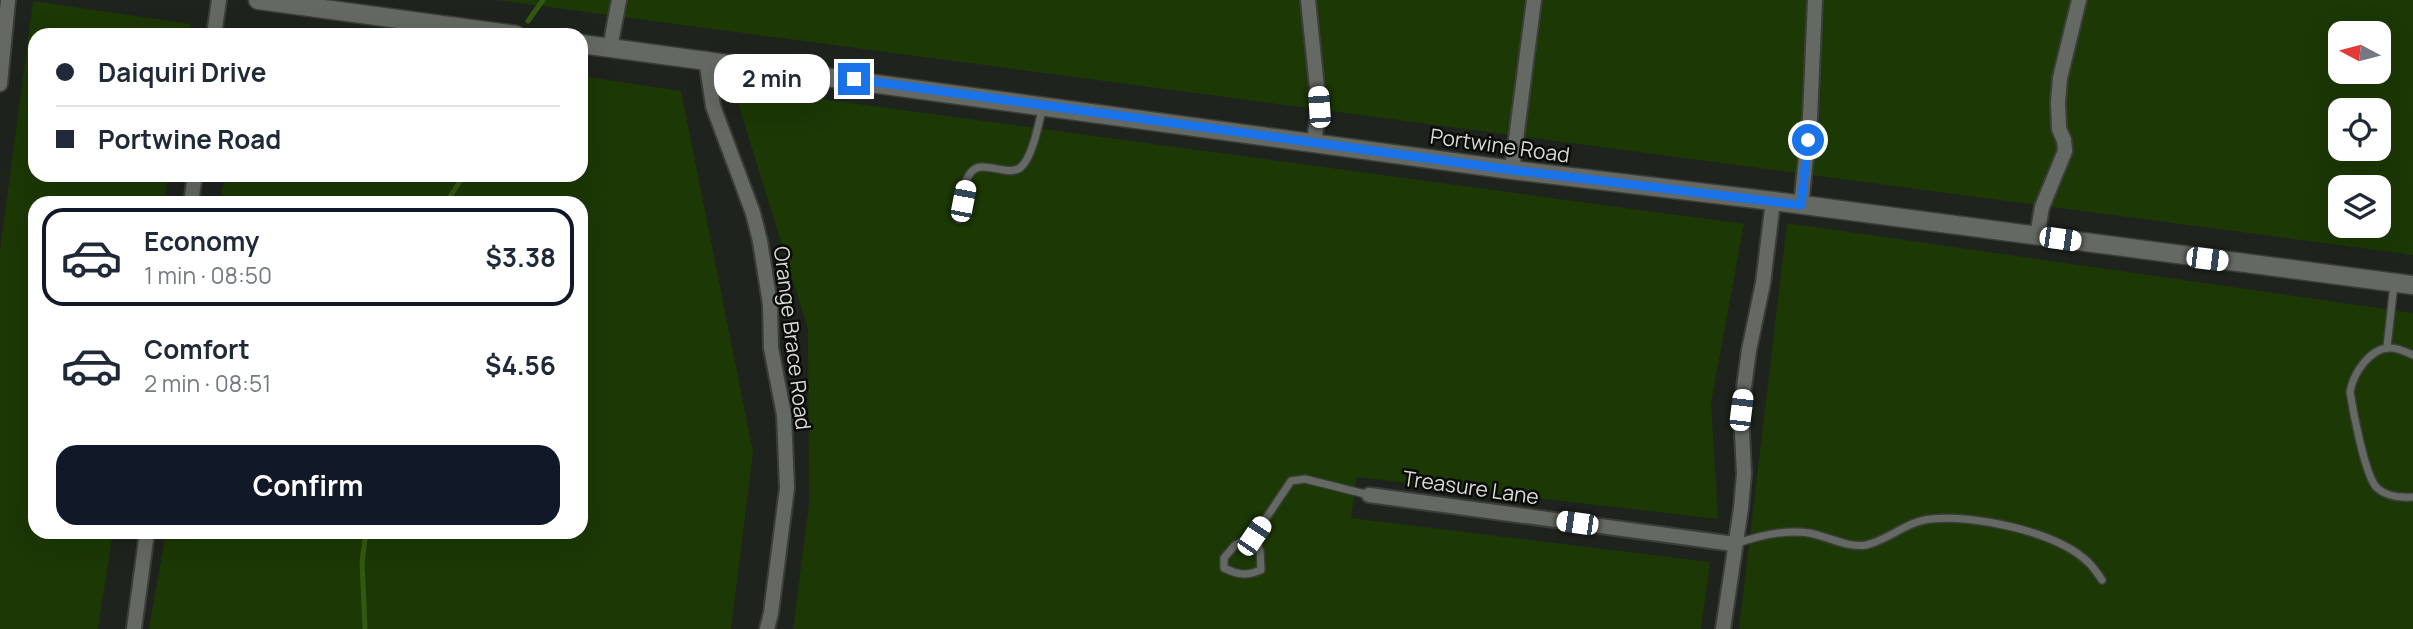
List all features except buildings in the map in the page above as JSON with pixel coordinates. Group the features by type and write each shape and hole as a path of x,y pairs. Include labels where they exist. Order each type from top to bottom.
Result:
{"street":[{"path":"0,85 8,0"},
{"path":"215,28 219,0"},
{"path":"258,0 464,28"},
{"path":"610,48 619,0"},
{"path":"1308,0 1319,107 1314,142"},
{"path":"1512,170 1534,0"},
{"path":"1801,205 1810,118 1815,0"},
{"path":"2037,236 2042,207 2065,151 2059,129 2060,78 2079,0"},
{"name":"Portwine Road","path":"588,45 1512,170 1773,201 2413,285"},
{"name":"Orange Brace Road","path":"706,59 713,106 753,213 760,241 770,304 772,348 784,415 787,488 767,629"},
{"path":"1723,629 1744,474 1741,410 1749,350 1763,283 1773,201"},
{"name":"Treasure Lane","path":"1369,495 1734,544"},
{"path":"134,629 146,539"}],"lane":[{"path":"959,219 966,183 974,169 981,167 1014,171 1027,160 1043,105"},
{"path":"2387,348 2394,283"},
{"path":"2413,355 2387,348 2372,356 2357,373 2350,392 2371,481 2385,494 2413,497"},
{"path":"1254,536 1261,570 1250,575 1224,568 1224,558 1235,545 1254,536 1291,481 1305,479 1369,495"},
{"path":"1734,544 1758,536 1799,532 1866,545 1909,525 1930,519 1963,519 2028,530 2048,538 2088,561 2102,580"}],"green space":[{"path":"496,0 2413,0 2413,255"},
{"path":"33,1 191,24 191,28 29,28"},
{"path":"28,39 28,182 167,182 165,196 28,196 28,539 112,539 98,629 0,629 0,251"},
{"path":"588,77 681,91 753,452 731,629 149,629 165,539 588,539 588,196 221,196 224,182 588,182"},
{"path":"733,87 1744,224 1711,403 1718,519 1357,477 1351,518 1710,562 1701,629 793,629 809,504 808,329"},
{"path":"1787,223 2413,313 2413,629 1739,629"}],"waterway":[{"path":"528,21 543,0"},
{"path":"450,196 460,182"},
{"path":"365,539 362,562 365,629"}],"route":[{"path":"854,79 1512,170 1801,205 1808,140"}]}
